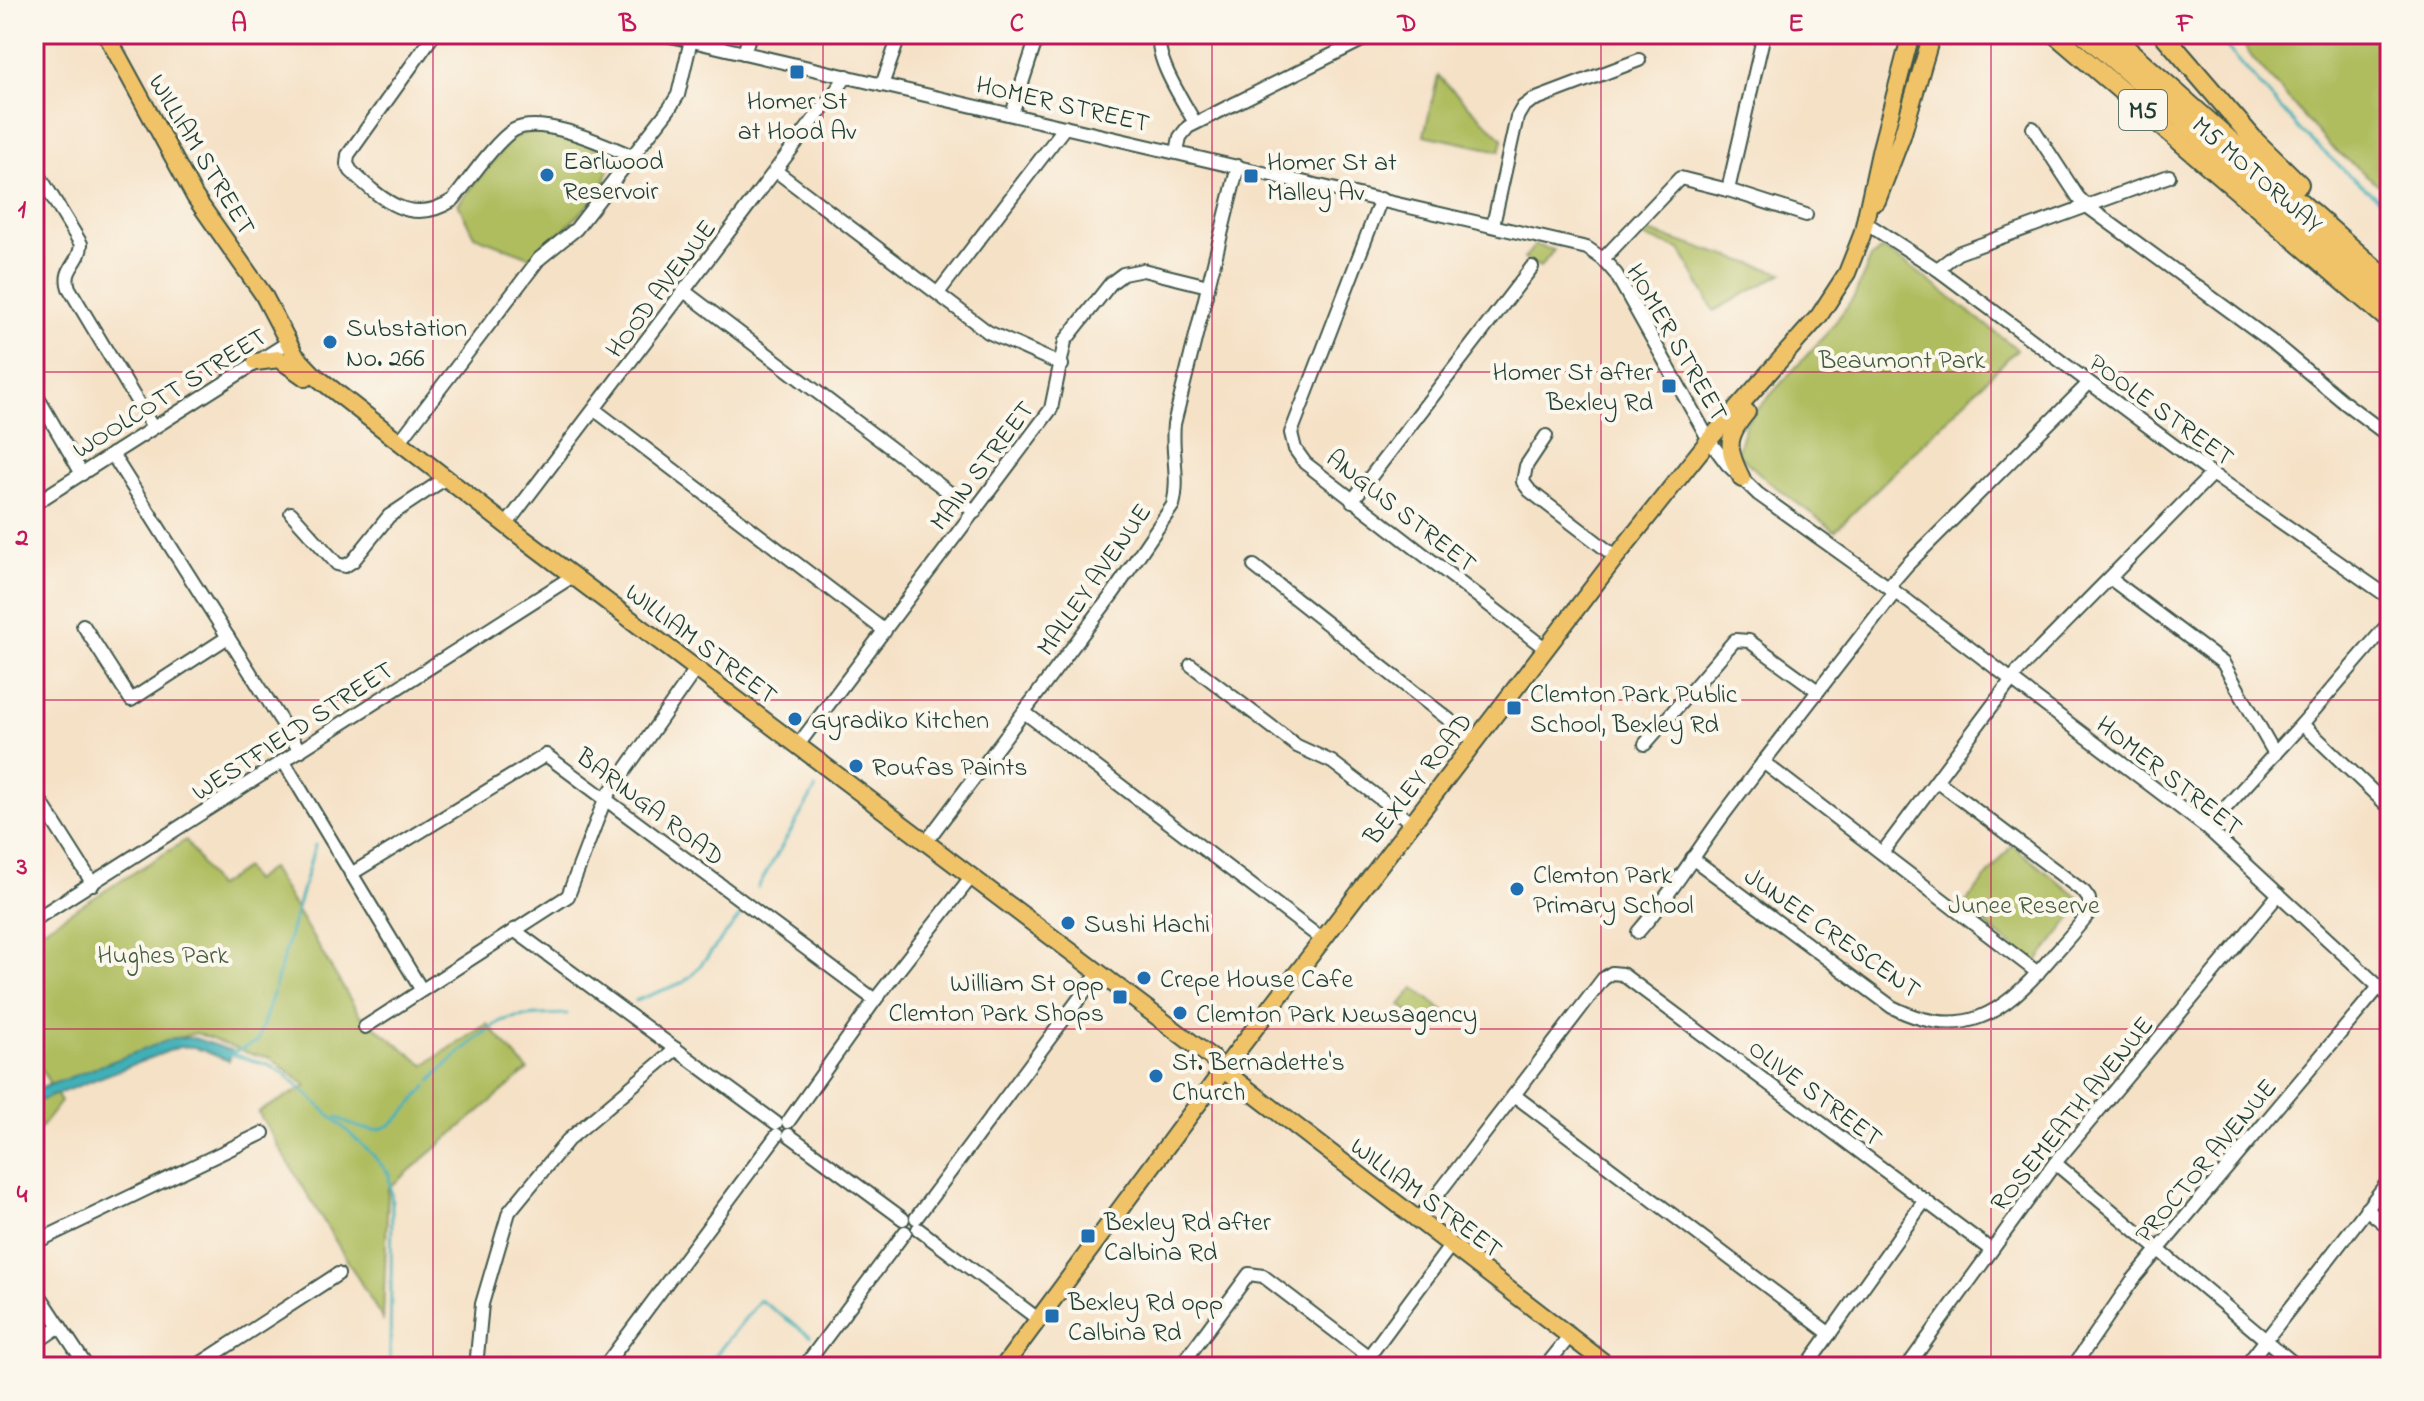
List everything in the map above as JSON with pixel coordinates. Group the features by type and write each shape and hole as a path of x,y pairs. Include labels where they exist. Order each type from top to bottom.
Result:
{"highway":[{"name":"M5 MOTORWAY","path":"2055,34 2390,321"},
{"path":"2084,34 2390,301"},
{"name":"M5 MOTORWAY","path":"2110,34 2390,282"},
{"path":"2163,34 2266,153 2390,267"}],"main road":[{"name":"WILLIAM STREET","path":"106,34 195,197 263,294 287,343 308,370 573,576 1099,972 1610,1367"},
{"name":"BEXLEY ROAD","path":"1865,225 1881,148 1911,34"},
{"name":"BEXLEY ROAD","path":"1003,1367 1224,1069 1616,557 1709,440 1834,295 1847,273 1902,136 1932,34"},
{"path":"256,362 279,359 330,396 342,398"},
{"path":"1742,479 1731,455 1730,437 1757,397 1763,378"}],"street":[{"path":"434,34 348,155 347,164 351,171 393,205 414,213 444,206 453,200 507,135 524,126 540,126 581,136 632,156"},
{"name":"HOMER STREET","path":"662,34 1578,244 1603,259 1622,283 1709,440 1758,494 1892,590 2207,828 2390,997"},
{"path":"744,53 750,34"},
{"path":"882,85 900,34"},
{"path":"1012,114 1038,34"},
{"path":"1160,34 1158,41 1165,65 1195,123"},
{"path":"1177,152 1183,131 1195,123 1374,34"},
{"path":"1728,190 1764,34"},
{"path":"400,441 539,259 576,229 678,95 691,40"},
{"path":"1493,225 1519,111 1531,101 1639,60"},
{"name":"HOOD AVENUE","path":"506,525 847,76"},
{"path":"938,293 1065,127"},
{"path":"2033,128 2078,197 2088,207 2271,341 2390,437"},
{"name":"MALLEY AVENUE","path":"926,842 1114,592 1173,505 1178,488 1172,445 1174,424 1238,166"},
{"path":"34,167 81,244 79,257 66,278 69,288 153,428"},
{"path":"776,171 997,338 1062,365"},
{"path":"1937,269 1958,253 2169,176"},
{"path":"1603,259 1680,178 1806,215"},
{"name":"ANGUS STREET","path":"1381,199 1291,433 1295,449 1305,463 1352,501 1546,649"},
{"name":"POOLE STREET","path":"1865,225 1937,269 2212,474 2390,598"},
{"path":"1352,501 1532,267"},
{"name":"MAIN STREET","path":"798,745 1051,409 1065,341 1111,283 1123,274 1143,270 1208,286"},
{"path":"684,291 975,512"},
{"name":"WOOLCOTT STREET","path":"34,504 287,343"},
{"path":"1638,932 1662,905 1692,858 1818,691 1907,565 2089,383"},
{"path":"34,391 82,474"},
{"path":"595,410 885,631"},
{"path":"1546,436 1526,466 1523,482 1530,491 1616,557"},
{"path":"112,454 300,751"},
{"path":"1882,853 2019,670 2212,474"},
{"path":"291,513 337,564 345,566 353,561 389,516 446,478"},
{"path":"1254,566 1476,741"},
{"name":"WESTFIELD STREET","path":"34,920 573,576"},
{"path":"2111,579 2223,663 2275,754"},
{"path":"2207,828 2390,622"},
{"path":"83,625 131,700 228,637"},
{"path":"1645,744 1735,640 1749,641 1818,691"},
{"path":"1191,665 1297,746 1332,762 1412,823"},
{"path":"365,1027 568,896 605,799 696,669"},
{"path":"1024,712 1323,940"},
{"path":"2302,724 2390,808"},
{"name":"BARINGA ROAD","path":"351,874 546,755 875,1000"},
{"path":"284,762 421,989"},
{"path":"1763,762 2038,973"},
{"name":"JUNEE CRESCENT","path":"1692,858 1892,1007 1917,1018 1952,1022 1979,1017 2009,1002 2038,973 2089,913 2089,899 2084,892 1937,781"},
{"path":"34,791 93,884"},
{"path":"604,1367 875,1000 972,876"},
{"name":"ROSEMEATH AVENUE","path":"1907,1367 2055,1163 2279,894"},
{"path":"514,930 1038,1319"},
{"path":"804,1367 1099,972"},
{"name":"OLIVE STREET","path":"1514,1095 1603,979 1612,973 1622,974 1991,1250"},
{"name":"PROCTOR AVENUE","path":"2073,1367 2132,1281 2379,987"},
{"path":"476,1367 482,1304 509,1212 568,1140 676,1049"},
{"path":"1418,1220 1514,1095 1830,1334"},
{"path":"34,1243 263,1133"},
{"path":"2055,1163 2298,1367"},
{"path":"2245,1367 2390,1179"},
{"path":"1806,1367 1925,1200"},
{"path":"2366,1209 2390,1228"},
{"path":"1180,1367 1249,1274 1263,1276 1365,1362 1451,1245"},
{"path":"195,1367 338,1274"},
{"path":"34,1287 87,1367"},
{"path":"34,1344 60,1326"},
{"path":"1545,1367 1570,1336"}],"green space":[{"path":"2237,34 2390,34 2390,194 2329,145 2253,59"},
{"path":"1438,76 1503,139 1500,151 1424,135"},
{"path":"537,132 590,144 603,152 609,164 606,178 597,194 569,225 530,257 474,236 458,204 511,140 521,134"},
{"path":"1645,231 1783,273 1714,311 1680,249 1640,236"},
{"path":"1535,245 1554,250 1540,267 1524,259"},
{"name":"Beaumont Park","path":"1880,250 1910,266 2017,349 1835,531 1769,482 1737,453 1746,422 1828,332 1854,297 1871,258"},
{"name":"Hughes Park","path":"186,840 216,887 245,868 253,881 271,868 359,1014 424,1065 487,1024 528,1070 388,1189 383,1320 258,1112 307,1086 271,1058 248,1053 196,1033 178,1038 51,1085 61,1102 34,1136 34,1091 50,1084 34,1056 34,935"},
{"name":"Junee Reserve","path":"2012,845 2084,902 2035,964 1963,906"},
{"path":"1414,988 1448,1014 1434,1032 1400,1005"}],"water":[{"path":"174,1038 194,1038 232,1051 229,1061 194,1047 179,1047 34,1103 34,1091"}],"waterway":[{"path":"2215,34 2300,130 2390,207"},
{"path":"758,887 816,788"},
{"path":"275,987 315,845"},
{"path":"635,1001 684,982 741,915"},
{"path":"230,1054 257,1042 274,991"},
{"path":"431,1081 455,1057 504,1020 567,1014"},
{"path":"227,1053 270,1065 286,1075 372,1154 389,1174 392,1203 392,1367"},
{"path":"337,1117 367,1129 388,1126 427,1086"},
{"path":"706,1367 760,1300 810,1336"}],"place":[{"name":"Homer St at Hood Av","path":"797,72"},
{"name":"Earlwood Reservoir","path":"547,175"},
{"name":"Homer St at Malley Av","path":"1251,176"},
{"name":"Substation No. 266","path":"330,342"},
{"name":"Homer St after Bexley Rd","path":"1669,386"},
{"name":"Clemton Park Public School, Bexley Rd","path":"1514,708"},
{"name":"Gyradiko Kitchen","path":"795,719"},
{"name":"Roufas Paints","path":"856,766"},
{"name":"Clemton Park Primary School","path":"1517,889"},
{"name":"Sushi Hachi","path":"1068,923"},
{"name":"Crepe House Cafe","path":"1144,978"},
{"name":"William St opp Clemton Park Shops","path":"1120,997"},
{"name":"Clemton Park Newsagency","path":"1180,1013"},
{"name":"St. Bernadette's Church","path":"1156,1076"},
{"name":"Bexley Rd after Calbina Rd","path":"1088,1236"},
{"name":"Bexley Rd opp Calbina Rd","path":"1052,1316"}]}
